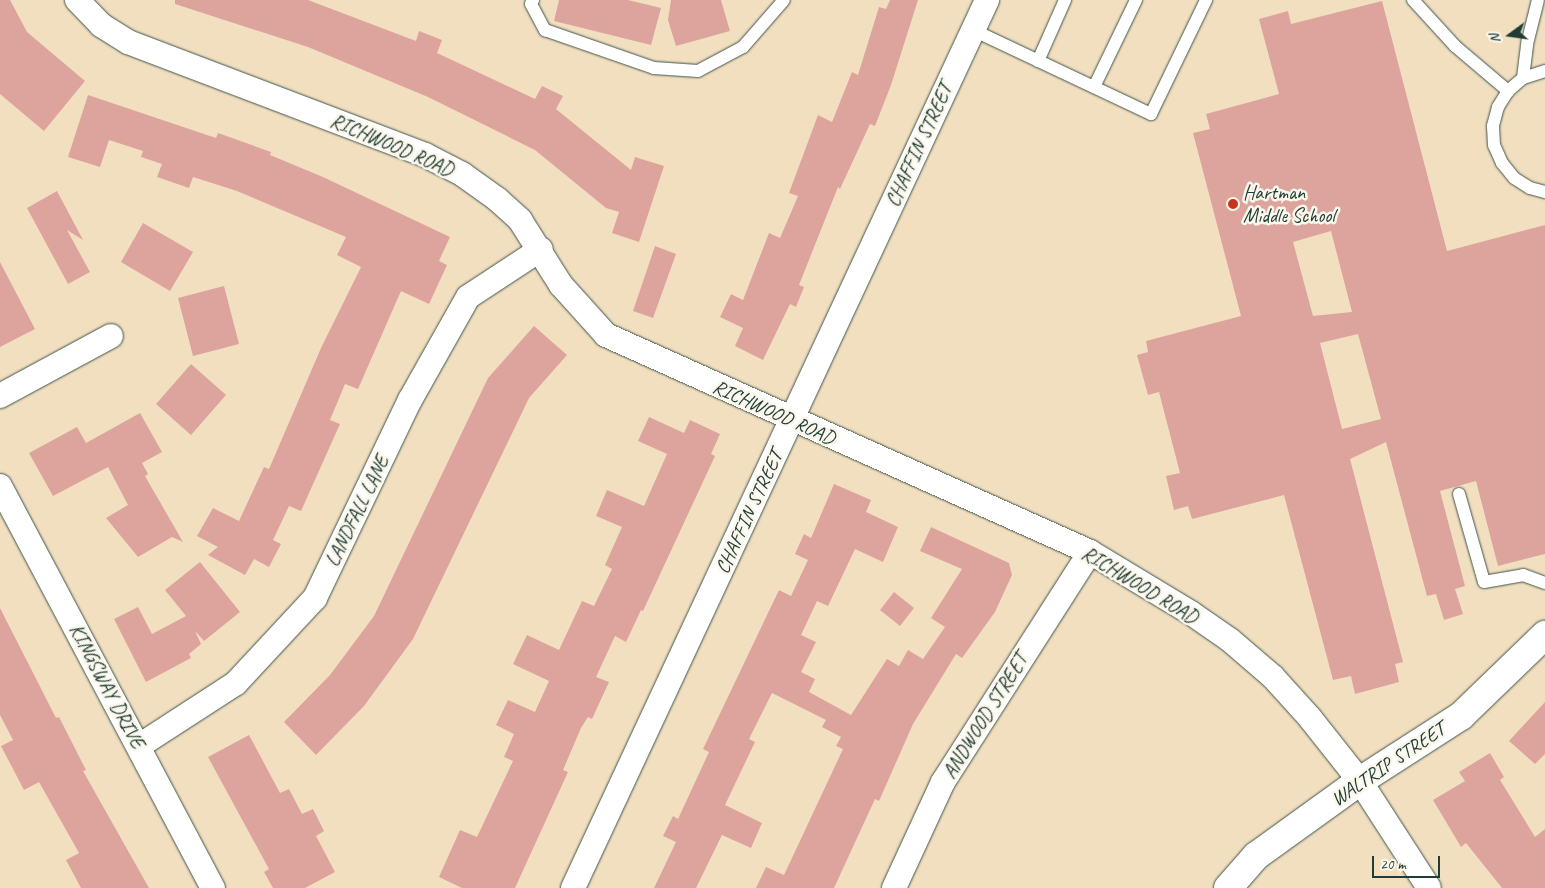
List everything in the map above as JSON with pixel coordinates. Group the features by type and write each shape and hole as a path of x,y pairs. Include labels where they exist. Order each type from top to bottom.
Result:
{"street":[{"name":"RICHWOOD ROAD","path":"76,0 101,25 128,42 425,155 462,174 497,199 520,220 561,285 606,335 791,420 1090,552 1230,640 1285,691 1360,781 1429,888"},
{"name":"CHAFFIN STREET","path":"573,888 987,0"},
{"name":"LANDFALL LANE","path":"139,746 236,683 315,598 410,400 468,297 540,249"},
{"path":"0,396 111,336"},
{"name":"KINGSWAY DRIVE","path":"0,486 213,888"},
{"name":"ANDWOOD STREET","path":"894,888 943,782 1090,552"},
{"name":"WALTRIP STREET","path":"1228,888 1256,856 1360,781 1461,716 1545,636"}],"lane":[{"path":"533,0 531,4 545,30 654,68 698,72 743,47 784,0"},
{"path":"1038,61 1065,0"},
{"path":"1094,87 1136,0"},
{"path":"973,30 1151,114 1206,0"},
{"path":"1413,0 1455,46 1508,91"},
{"path":"1523,78 1528,40 1538,0"},
{"path":"1545,71 1523,78 1508,91 1498,107 1493,126 1494,145 1502,163 1514,178 1530,188 1545,192"},
{"path":"1459,494 1484,582 1524,575 1545,583"}],"building":[{"path":"0,0 10,0 27,32 85,81 44,131 0,94"},
{"path":"175,0 308,0 416,41 419,31 442,40 437,53 535,99 542,86 563,96 556,109 631,170 635,157 664,166 639,242 612,233 619,212 606,208 535,150 428,97 308,47 175,4"},
{"path":"559,0 628,0 661,8 651,45 554,21"},
{"path":"671,0 721,0 730,31 676,46 668,20"},
{"path":"890,0 918,0 891,85 875,126 870,124 840,189 838,187 799,285 804,287 796,307 790,304 763,360 735,346 743,328 720,317 731,294 743,300 769,233 780,238 798,196 789,193 818,115 832,122 852,72 858,75 879,7 886,9"},
{"path":"1382,1 1447,251 1545,225 1545,554 1498,566 1476,481 1440,491 1465,586 1455,589 1463,614 1444,620 1436,594 1427,596 1386,442 1350,459 1403,662 1395,664 1399,682 1355,694 1351,676 1333,680 1284,495 1192,519 1188,506 1174,510 1166,476 1180,473 1159,392 1148,395 1137,355 1148,352 1146,341 1241,316 1193,133 1210,129 1206,114 1279,94 1259,19 1288,11 1291,24","holes":["1331,231 1352,312 1313,316 1293,242","1358,334 1381,419 1342,429 1320,343"]},
{"path":"88,95 216,138 218,133 271,152 270,155 323,177 450,237 439,261 447,265 429,304 401,291 358,389 345,384 330,420 340,424 301,511 289,506 273,540 281,544 269,567 254,559 245,575 208,555 218,547 197,536 213,508 239,521 264,467 269,469 321,348 361,267 337,255 346,237 237,191 193,177 189,188 157,177 162,164 141,157 143,151 109,140 100,167 68,157"},
{"path":"57,191 83,240 67,230 90,272 68,284 27,208"},
{"path":"143,223 193,252 170,291 121,262"},
{"path":"655,246 676,254 653,318 633,311"},
{"path":"0,262 35,329 0,347"},
{"path":"224,286 239,344 193,356 178,298"},
{"path":"534,326 567,355 529,398 413,639 364,706 316,755 284,722 330,675 374,616 488,378"},
{"path":"191,364 226,395 191,435 156,404"},
{"path":"140,413 162,452 142,463 148,474 145,476 183,542 172,537 138,557 106,518 128,505 108,467 53,496 29,453 77,427 86,443"},
{"path":"649,417 684,433 690,420 720,434 711,454 715,456 643,611 641,610 626,642 615,636 596,677 609,682 592,719 588,717 581,728 563,770 568,772 515,888 462,888 439,877 460,830 477,837 513,761 504,757 514,734 496,725 508,700 535,712 549,681 513,664 527,635 559,650 582,601 594,606 612,569 605,565 622,527 596,516 607,490 644,506 667,454 638,441"},
{"path":"834,484 871,500 866,512 898,527 883,562 855,549 828,606 817,601 801,635 816,642 801,672 815,679 809,692 851,715 887,659 899,666 908,650 923,659 945,627 931,618 962,569 920,551 931,527 1009,563 1012,575 995,612 962,658 956,654 913,724 879,801 875,799 834,888 756,888 766,867 784,875 843,749 836,746 841,737 822,727 826,720 772,693 749,739 755,742 725,805 762,823 751,848 722,835 696,888 654,888 676,842 663,836 673,816 678,819 709,752 703,749 779,590 791,596 808,560 795,554 804,534 811,538"},
{"path":"200,562 240,612 204,641 195,631 201,644 189,654 191,658 146,682 114,619 138,607 152,634 186,616 165,590"},
{"path":"894,592 914,608 900,626 880,610"},
{"path":"0,608 56,718 59,717 86,770 83,771 149,888 81,888 66,860 79,853 39,782 24,790 1,746 13,740 0,715"},
{"path":"1545,702 1545,754 1535,764 1509,741"},
{"path":"249,735 280,793 289,789 302,814 313,809 324,831 316,836 335,872 305,888 273,888 264,872 269,869 208,757"},
{"path":"1490,753 1504,777 1500,780 1535,837 1545,829 1545,888 1502,888 1466,843 1461,847 1433,800 1465,781 1459,772"}],"place":[{"name":"Hartman Middle School","path":"1233,204"}]}
